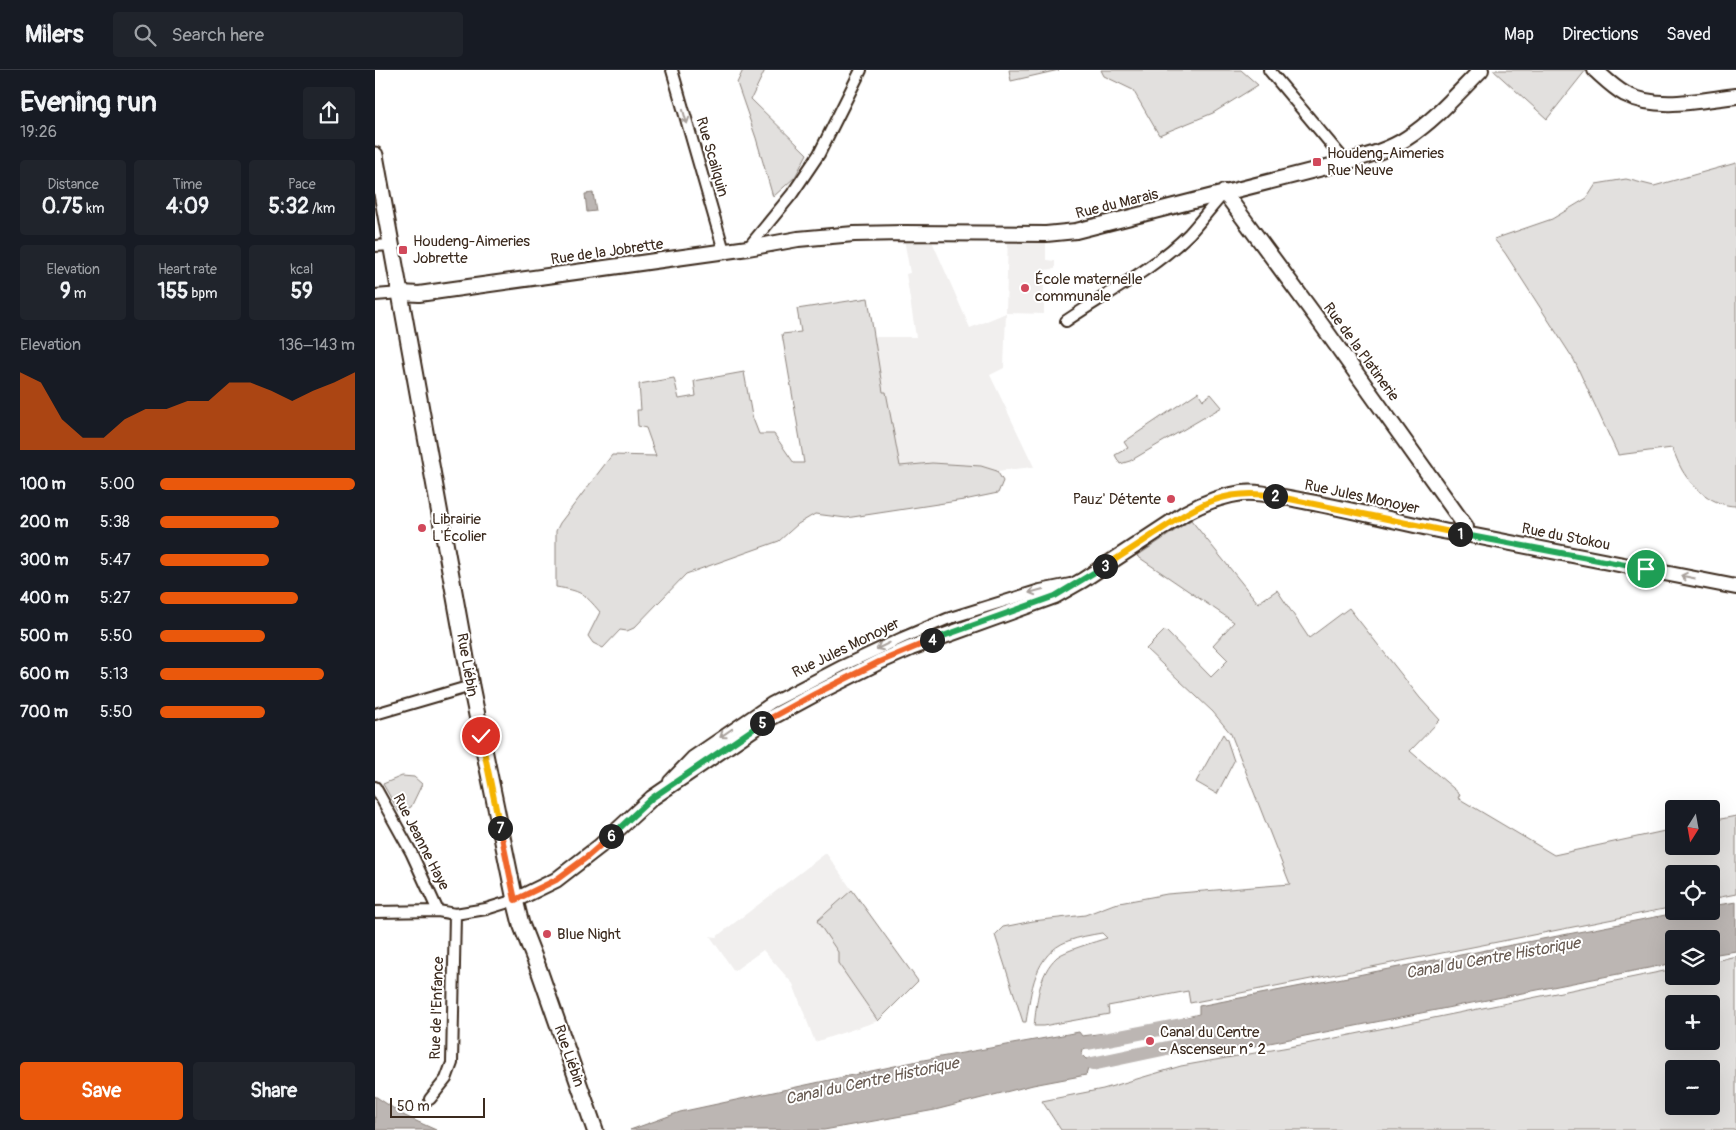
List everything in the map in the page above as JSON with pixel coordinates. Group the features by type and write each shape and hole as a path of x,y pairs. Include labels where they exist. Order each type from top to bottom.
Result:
{"main road":[{"name":"Rue Liébin","path":"375,155 471,686 515,900 521,924 592,1123"}],"street":[{"name":"Rue Scailquin","path":"672,70 724,251"},
{"path":"748,248 792,194 827,142 861,70"},
{"path":"1269,70 1346,162"},
{"name":"Rue du Marais","path":"724,251 798,239 854,234 912,232 1060,234 1181,205 1381,151 1406,138 1427,122 1481,70"},
{"path":"1595,70 1625,94 1659,103 1736,96"},
{"path":"1066,321 1169,251 1189,234 1224,192"},
{"name":"Rue de la Platinerie","path":"1224,192 1466,527 1465,534"},
{"path":"375,246 391,245"},
{"name":"Rue de la Jobrette","path":"375,295 419,294 724,251"},
{"name":"Rue Jules Monoyer","path":"515,900 556,880 587,857 652,798 765,722 815,694 911,648 1055,596 1193,509 1220,497 1243,493 1269,495 1448,532"},
{"name":"Rue du Stokou","path":"1448,532 1736,587"},
{"path":"375,714 471,686"},
{"name":"Rue Jeanne Haye","path":"375,787 411,852 438,912"},
{"path":"375,912 438,912 455,914 486,909 515,900"},
{"name":"Rue de l'Enfance","path":"430,1099 445,1079 451,1063 455,914"}],"shaded area":[{"path":"743,70 765,70 751,99 807,154 795,177 773,197 756,138 737,83"},
{"path":"1009,70 1059,70 1011,81"},
{"path":"1101,70 1241,70 1258,85 1213,113 1159,135 1133,90 1104,76"},
{"path":"1493,70 1586,70 1547,119"},
{"path":"1736,163 1736,506 1712,500 1698,490 1682,470 1672,448 1618,455 1574,360 1494,239 1552,219 1587,198 1596,184 1626,179 1654,186"},
{"path":"928,232 970,328 1006,313 1004,368 990,375 1034,467 997,471 981,466 932,463 900,467 886,393 883,393 874,337 916,337 906,274 910,273 903,233"},
{"name":"École maternelle communale","path":"1008,234 1046,234 1046,260 1055,261 1055,269 1044,270 1044,314 1006,313"},
{"path":"868,298 883,392 886,392 900,466 932,463 981,466 997,471 1003,481 998,493 846,518 815,514 798,524 779,541 686,574 634,628 627,631 620,630 603,648 593,643 588,636 600,612 581,594 556,587 556,531 560,523 612,455 656,456 646,428 638,426 637,410 641,410 639,384 674,378 679,399 696,396 694,381 744,372 752,416 759,434 774,434 794,463 804,463 782,334 801,332 797,309"},
{"path":"1198,392 1203,400 1211,394 1222,407 1130,461 1120,464 1115,455 1128,448 1124,442"},
{"path":"1191,520 1258,603 1277,590 1309,638 1349,608 1420,698 1440,720 1410,751 1460,794 1458,798 1554,855 1665,831 1665,855 1720,855 1720,819 1736,816 1736,894 1720,897 1720,865 1665,865 1665,909 1190,1003 1188,991 1108,1006 1109,1014 1034,1026 1039,989 1051,964 1057,957 1067,952 1107,938 1102,933 1068,941 1048,955 1036,975 1026,1022 1023,1022 995,935 1003,927 1033,921 1085,915 1114,904 1167,894 1290,884 1231,734 1213,712 1146,649 1165,630 1211,677 1228,660 1213,645 1234,622 1137,556"},
{"path":"1223,734 1234,761 1217,794 1196,782"},
{"path":"402,776 414,777 422,784 411,807 399,812 383,784"},
{"path":"826,853 852,890 818,921 838,952 838,963 878,1021 815,1042 793,984 763,950 734,971 710,936 716,937"},
{"path":"852,890 918,981 878,1021 838,963 838,952 817,921"},
{"path":"1736,956 1736,1130 1061,1130 1042,1101 1103,1089 1181,1066 1306,1044 1665,971 1665,985 1720,985 1720,960"}],"water":[{"path":"593,193 596,211 587,212 585,194"},
{"path":"1736,902 1736,951 1720,954 1720,930 1665,930 1665,965 1209,1055 1207,1050 1203,1048 1189,1050 1187,1039 1203,1036 1204,1030 1200,1026 1185,1029 1183,1018 1199,1014 1199,1006 1665,915 1665,920 1720,920 1720,905"},
{"path":"1079,1032 1082,1036 1105,1033 1106,1044 1083,1050 1082,1055 1086,1059 1109,1055 1111,1064 1088,1069 1086,1075 1033,1085 935,1110 824,1130 630,1130 680,1112 918,1061"},
{"path":"375,1096 405,1116 436,1130 375,1130"}],"waterway":[{"name":"Canal du Centre Historique","path":"1088,1043 1202,1021"},
{"name":"Canal du Centre Historique","path":"1092,1064 1205,1040"}],"place":[{"name":"Houdeng-Aimeries Rue Neuve","path":"1317,162"},
{"name":"Houdeng-Aimeries Jobrette","path":"403,250"},
{"name":"École maternelle communale","path":"1025,288"},
{"name":"Pauz' Détente","path":"1171,499"},
{"name":"Librairie L'Écolier","path":"422,528"},
{"name":"Blue Night","path":"547,934"},
{"name":"Canal du Centre - Ascenseur n° 2","path":"1150,1041"}],"route":[{"path":"481,736 515,900 556,880 600,846 652,798 765,722 815,694 911,648 1055,596 1185,514 1202,504 1220,497 1243,493 1269,495 1448,532 1646,569"}]}
